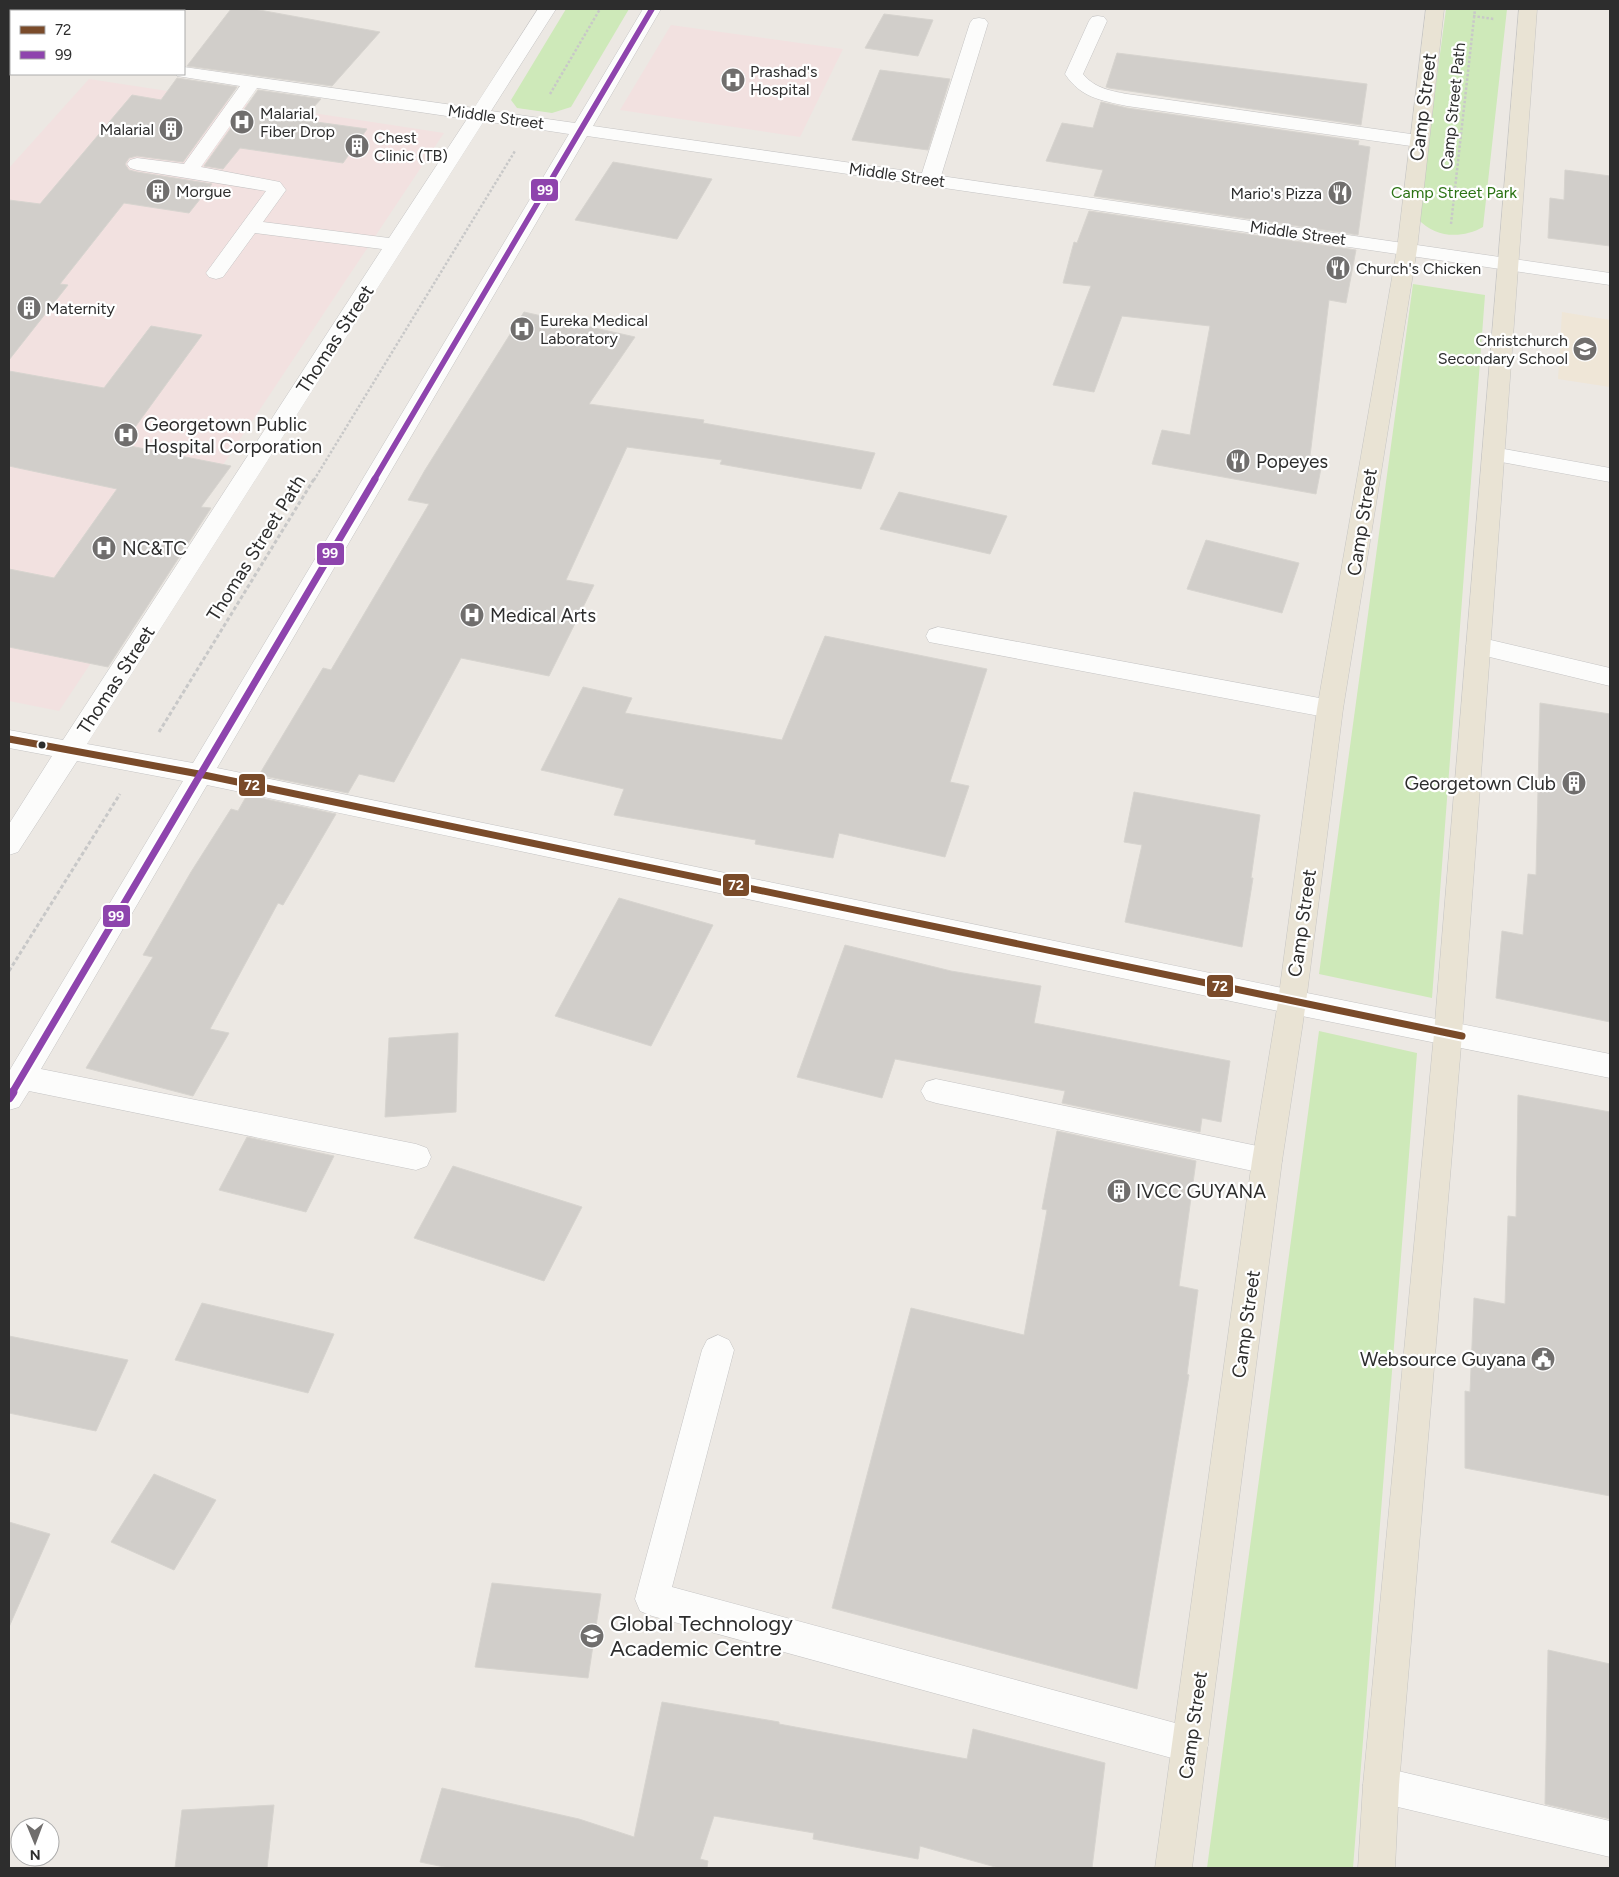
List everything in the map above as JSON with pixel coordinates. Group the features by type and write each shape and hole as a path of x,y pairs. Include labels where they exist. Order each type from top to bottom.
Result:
{"main road":[{"name":"Camp Street","path":"1173,1868 1267,1161 1292,1002 1330,709 1407,249 1418,141 1435,9"},
{"path":"1376,1868 1381,1785 1448,1034 1492,454 1528,16"}],"street":[{"name":"Thomas Street","path":"9,845 547,9"},
{"path":"416,1157 15,1087 652,9"},
{"path":"1098,21 1074,74 1079,84 1091,90 1127,100 1418,141"},
{"path":"930,180 979,23"},
{"name":"Middle Street","path":"185,72 1610,279"},
{"path":"189,170 252,82"},
{"path":"137,164 189,170 273,186 276,190 216,273"},
{"path":"250,226 395,245"},
{"path":"1492,454 1610,475"},
{"path":"938,636 1330,709"},
{"path":"1478,646 1610,676"},
{"path":"9,739 199,774 1292,1002 1610,1066"},
{"path":"936,1091 1267,1161"},
{"path":"718,1350 652,1599 1190,1745"},
{"path":"1381,1785 1610,1839"}],"path":[{"name":"Thomas Street Path","path":"9,971 140,763 533,122 600,9"},
{"name":"Camp Street Path","path":"1451,226 1475,9"},
{"path":"1465,15 1528,16"}],"shaded area":[{"name":"Prashad's Hospital","path":"671,25 843,49 800,137 620,110"},
{"name":"Georgetown Public Hospital Corporation","path":"89,79 444,133 59,711 9,701 9,168"},
{"name":"Christchurch Secondary School","path":"1562,312 1610,320 1610,387 1558,379"}],"green space":[{"path":"566,9 629,9 571,107 552,113 517,108 511,100"},
{"name":"Camp Street Park","path":"1446,9 1507,9 1483,227 1458,235 1449,235 1432,230 1418,219"},
{"path":"1413,284 1485,295 1432,998 1319,974"},
{"path":"1319,1031 1417,1053 1353,1868 1207,1868"}],"building":[{"path":"231,9 254,9 380,32 332,86 187,66"},
{"path":"884,14 933,20 918,56 865,48"},
{"path":"1117,53 1367,84 1361,125 1109,88 1106,87"},
{"path":"880,70 950,79 928,150 852,140"},
{"path":"177,78 237,87 183,162 137,156 129,158 125,164 129,170 137,172 212,184 189,213 124,203 60,284 68,285 9,360 9,200 40,204 132,95 161,100"},
{"path":"258,90 321,99 302,120 367,129 343,163 240,148 223,169 204,166"},
{"path":"1101,102 1127,108 1359,141 1358,145 1370,147 1358,235 1094,196 1103,170 1046,161 1062,123 1093,128"},
{"path":"613,162 712,179 677,239 575,220"},
{"path":"1565,170 1610,176 1610,246 1548,238 1550,198 1564,200"},
{"path":"1089,211 1356,250 1346,303 1329,300 1310,456 1323,458 1316,494 1152,464 1162,430 1190,435 1210,326 1122,316 1094,392 1053,385 1091,286 1063,283 1074,242 1077,243"},
{"path":"524,312 635,337 589,404 704,420 703,423 875,453 861,489 720,464 722,460 627,447 566,580 594,585 549,676 461,658 394,782 359,774 348,793 259,775 323,668 331,670 429,504 408,500"},
{"path":"151,326 202,335 125,441 128,441 125,445 231,466 201,507 211,508 108,667 9,647 9,569 54,578 117,489 9,466 9,371 104,388"},
{"path":"899,492 1007,516 990,554 880,529"},
{"path":"1206,540 1299,563 1282,613 1187,589"},
{"path":"825,636 987,669 950,782 969,786 945,857 839,833 833,858 755,844 756,840 614,815 624,789 541,770 583,687 632,698 625,713 782,740"},
{"path":"1540,703 1610,714 1610,1022 1496,998 1502,931 1523,935 1528,874 1536,875"},
{"path":"1134,792 1260,815 1251,878 1253,878 1242,947 1125,922 1142,845 1124,842"},
{"path":"247,795 336,814 283,905 278,903 210,1029 229,1033 193,1096 86,1068 153,957 143,955 191,872 231,809 238,811"},
{"path":"619,898 713,925 651,1046 555,1016"},
{"path":"845,945 951,971 1041,986 1034,1023 1230,1061 1221,1122 1202,1118 1200,1132 1062,1103 1065,1091 895,1059 882,1098 797,1077"},
{"path":"458,1033 456,1112 385,1117 389,1038"},
{"path":"1518,1095 1610,1112 1610,1496 1465,1468 1465,1391 1470,1392 1474,1298 1505,1304 1508,1216 1516,1217"},
{"path":"1057,1131 1196,1161 1179,1286 1198,1290 1187,1374 1189,1375 1137,1689 832,1608 911,1308 1024,1335 1047,1210 1042,1209"},
{"path":"247,1137 334,1156 306,1212 219,1190"},
{"path":"453,1166 582,1207 544,1281 414,1238"},
{"path":"202,1303 334,1334 308,1393 175,1360"},
{"path":"9,1336 128,1360 96,1431 9,1413"},
{"path":"154,1474 216,1500 174,1570 111,1542"},
{"path":"9,1522 50,1534 9,1627"},
{"path":"492,1583 601,1594 588,1678 475,1667"},
{"path":"1548,1650 1610,1664 1610,1819 1545,1804"},
{"path":"662,1702 779,1722 779,1724 967,1759 973,1729 1105,1763 1092,1868 999,1868 920,1846 918,1859 813,1839 814,1833 714,1816 700,1859 708,1861 707,1868 449,1868 420,1862 442,1788 579,1819 634,1837"},
{"path":"274,1805 267,1868 175,1868 182,1810"}],"transit line":[{"name":"99","path":"9,1098 652,9"},
{"name":"72","path":"9,739 199,774 1462,1036"}],"place":[{"name":"Prashad's Hospital","path":"733,80"},
{"name":"Malarial, Fiber Drop","path":"242,122"},
{"name":"Malarial","path":"171,129"},
{"name":"Chest Clinic (TB)","path":"357,146"},
{"name":"Morgue","path":"158,191"},
{"name":"Mario's Pizza","path":"1340,193"},
{"name":"Church's Chicken","path":"1338,268"},
{"name":"Maternity","path":"29,308"},
{"name":"Eureka Medical Laboratory","path":"522,329"},
{"name":"Christchurch Secondary School","path":"1585,349"},
{"name":"Georgetown Public Hospital Corporation","path":"126,435"},
{"name":"Popeyes","path":"1238,461"},
{"name":"NC&TC","path":"104,548"},
{"name":"Medical Arts","path":"472,615"},
{"name":"Georgetown Club","path":"1574,783"},
{"name":"IVCC GUYANA","path":"1119,1191"},
{"name":"Websource Guyana","path":"1543,1359"},
{"name":"Global Technology Academic Centre","path":"592,1636"}]}
